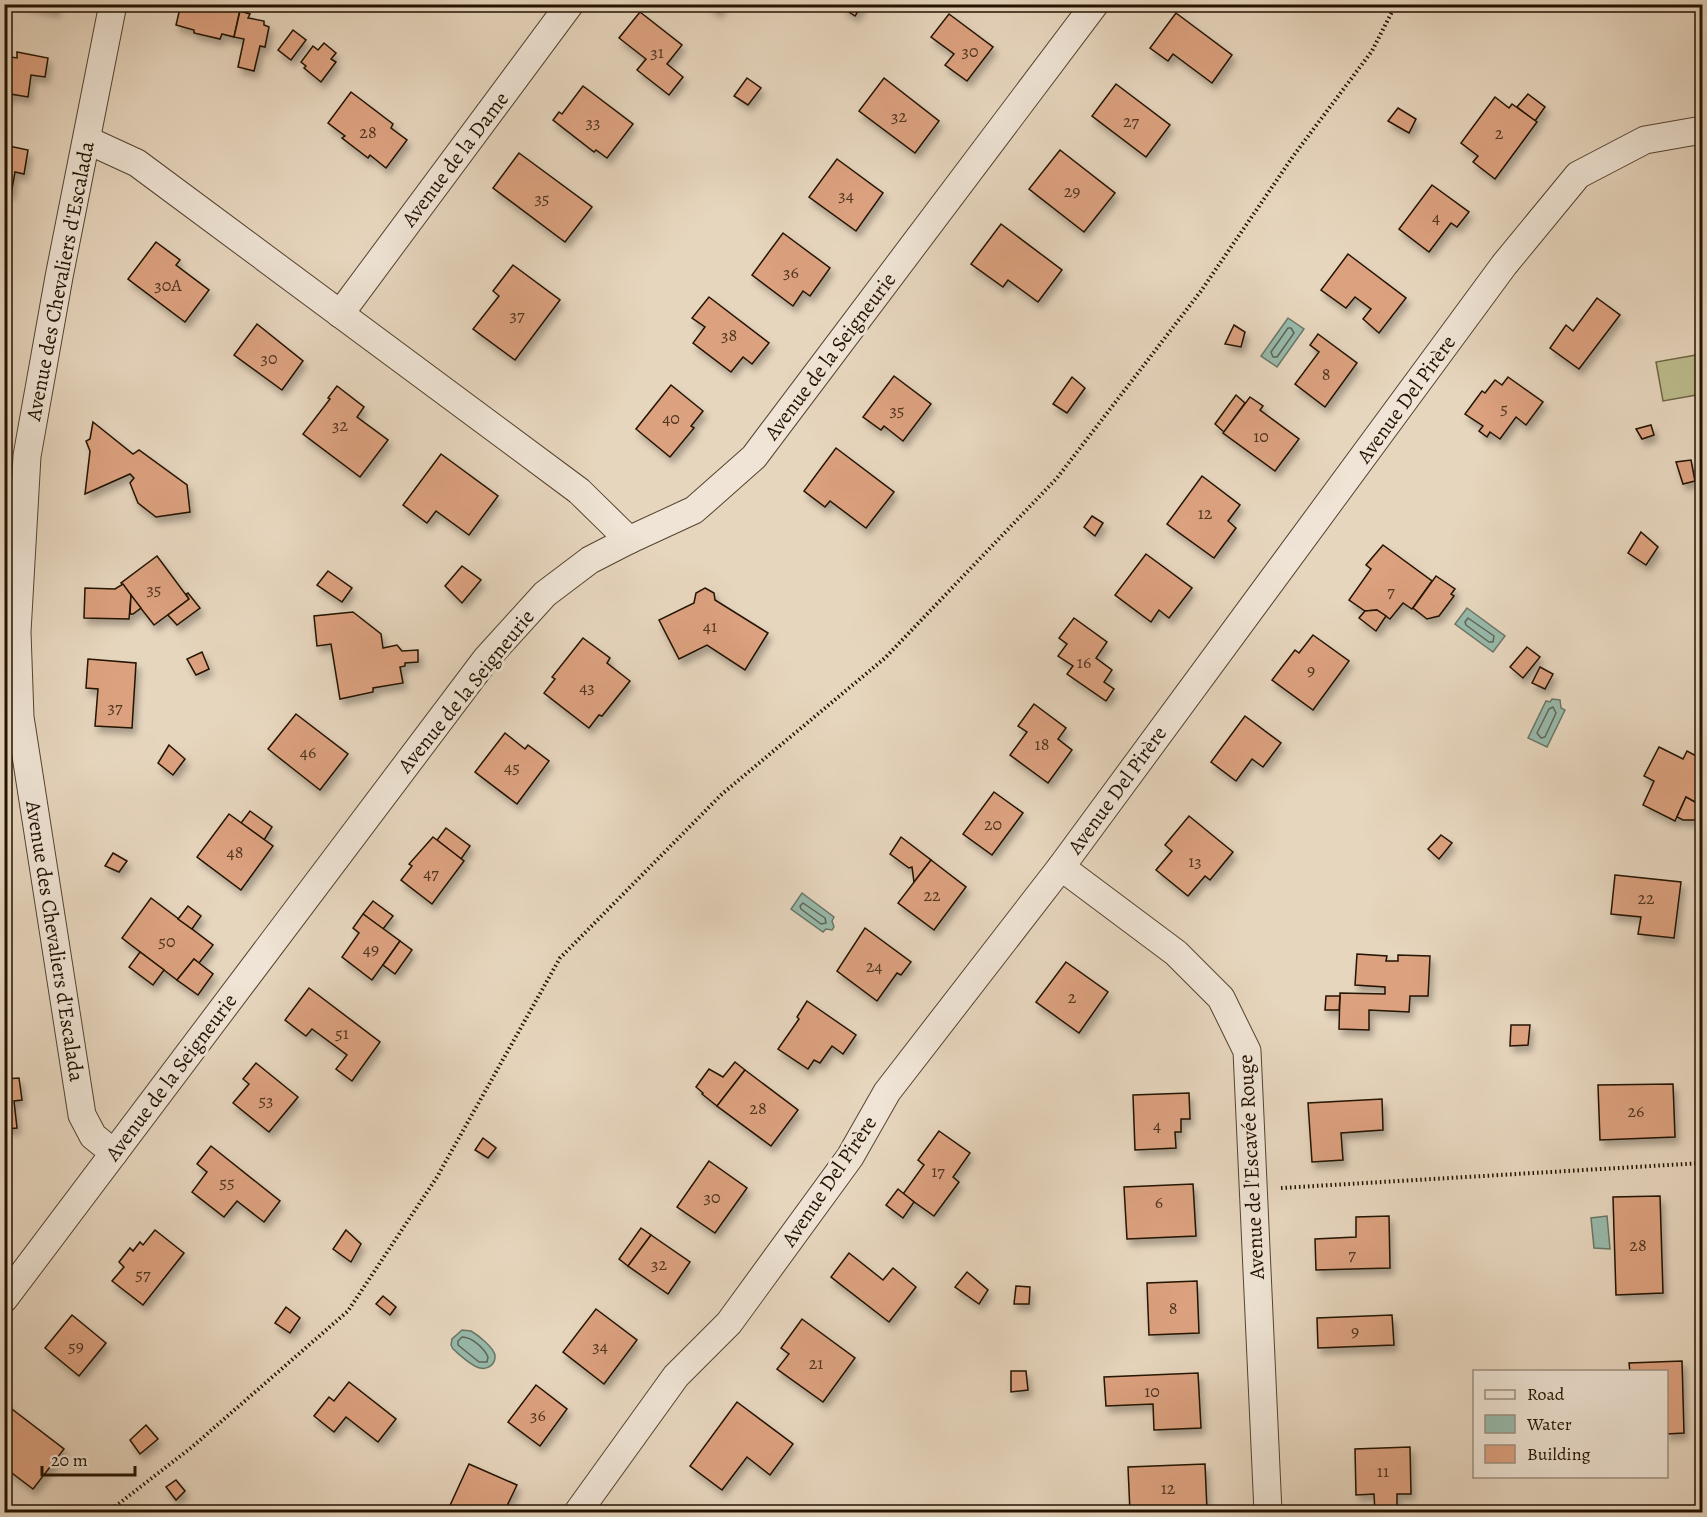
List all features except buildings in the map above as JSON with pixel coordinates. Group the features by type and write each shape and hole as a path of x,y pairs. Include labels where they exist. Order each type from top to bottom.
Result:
{"street":[{"name":"Avenue des Chevaliers d'Escalada","path":"113,4 59,277 27,456 10,632 20,717 82,1115 93,1136 114,1153"},
{"name":"Avenue de la Dame","path":"340,314 570,4"},
{"name":"Avenue de la Seigneurie","path":"4,1299 486,659 545,594 590,560 694,510 754,457 1095,4"},
{"name":"Avenue Del Pirère","path":"578,1512 676,1376 729,1323 850,1157 887,1092 1061,867 1504,266 1578,175 1645,140 1702,130"},
{"path":"87,140 137,163 579,491 629,540"},
{"name":"Avenue de l'Escavée Rouge","path":"1061,867 1176,953 1221,998 1247,1051 1268,1512"}],"path":[{"path":"108,1512 192,1447 348,1311 438,1177 560,958 722,794 885,658 1057,478 1201,291 1294,155 1372,51 1396,4"},
{"path":"1253,1190 1702,1163"}],"green space":[{"path":"1702,354 1702,394 1663,401 1656,362"}],"water":[{"path":"1288,318 1304,329 1277,367 1261,356"},
{"path":"1467,608 1505,636 1493,652 1455,624"},
{"path":"1552,699 1560,700 1561,708 1565,710 1547,747 1528,738 1546,701 1550,702"},
{"path":"802,893 834,917 832,930 826,929 823,932 791,909"},
{"path":"1607,1216 1610,1249 1594,1248 1591,1218"},
{"path":"462,1330 474,1333 491,1348 495,1358 491,1366 477,1367 453,1349 452,1339"}]}
